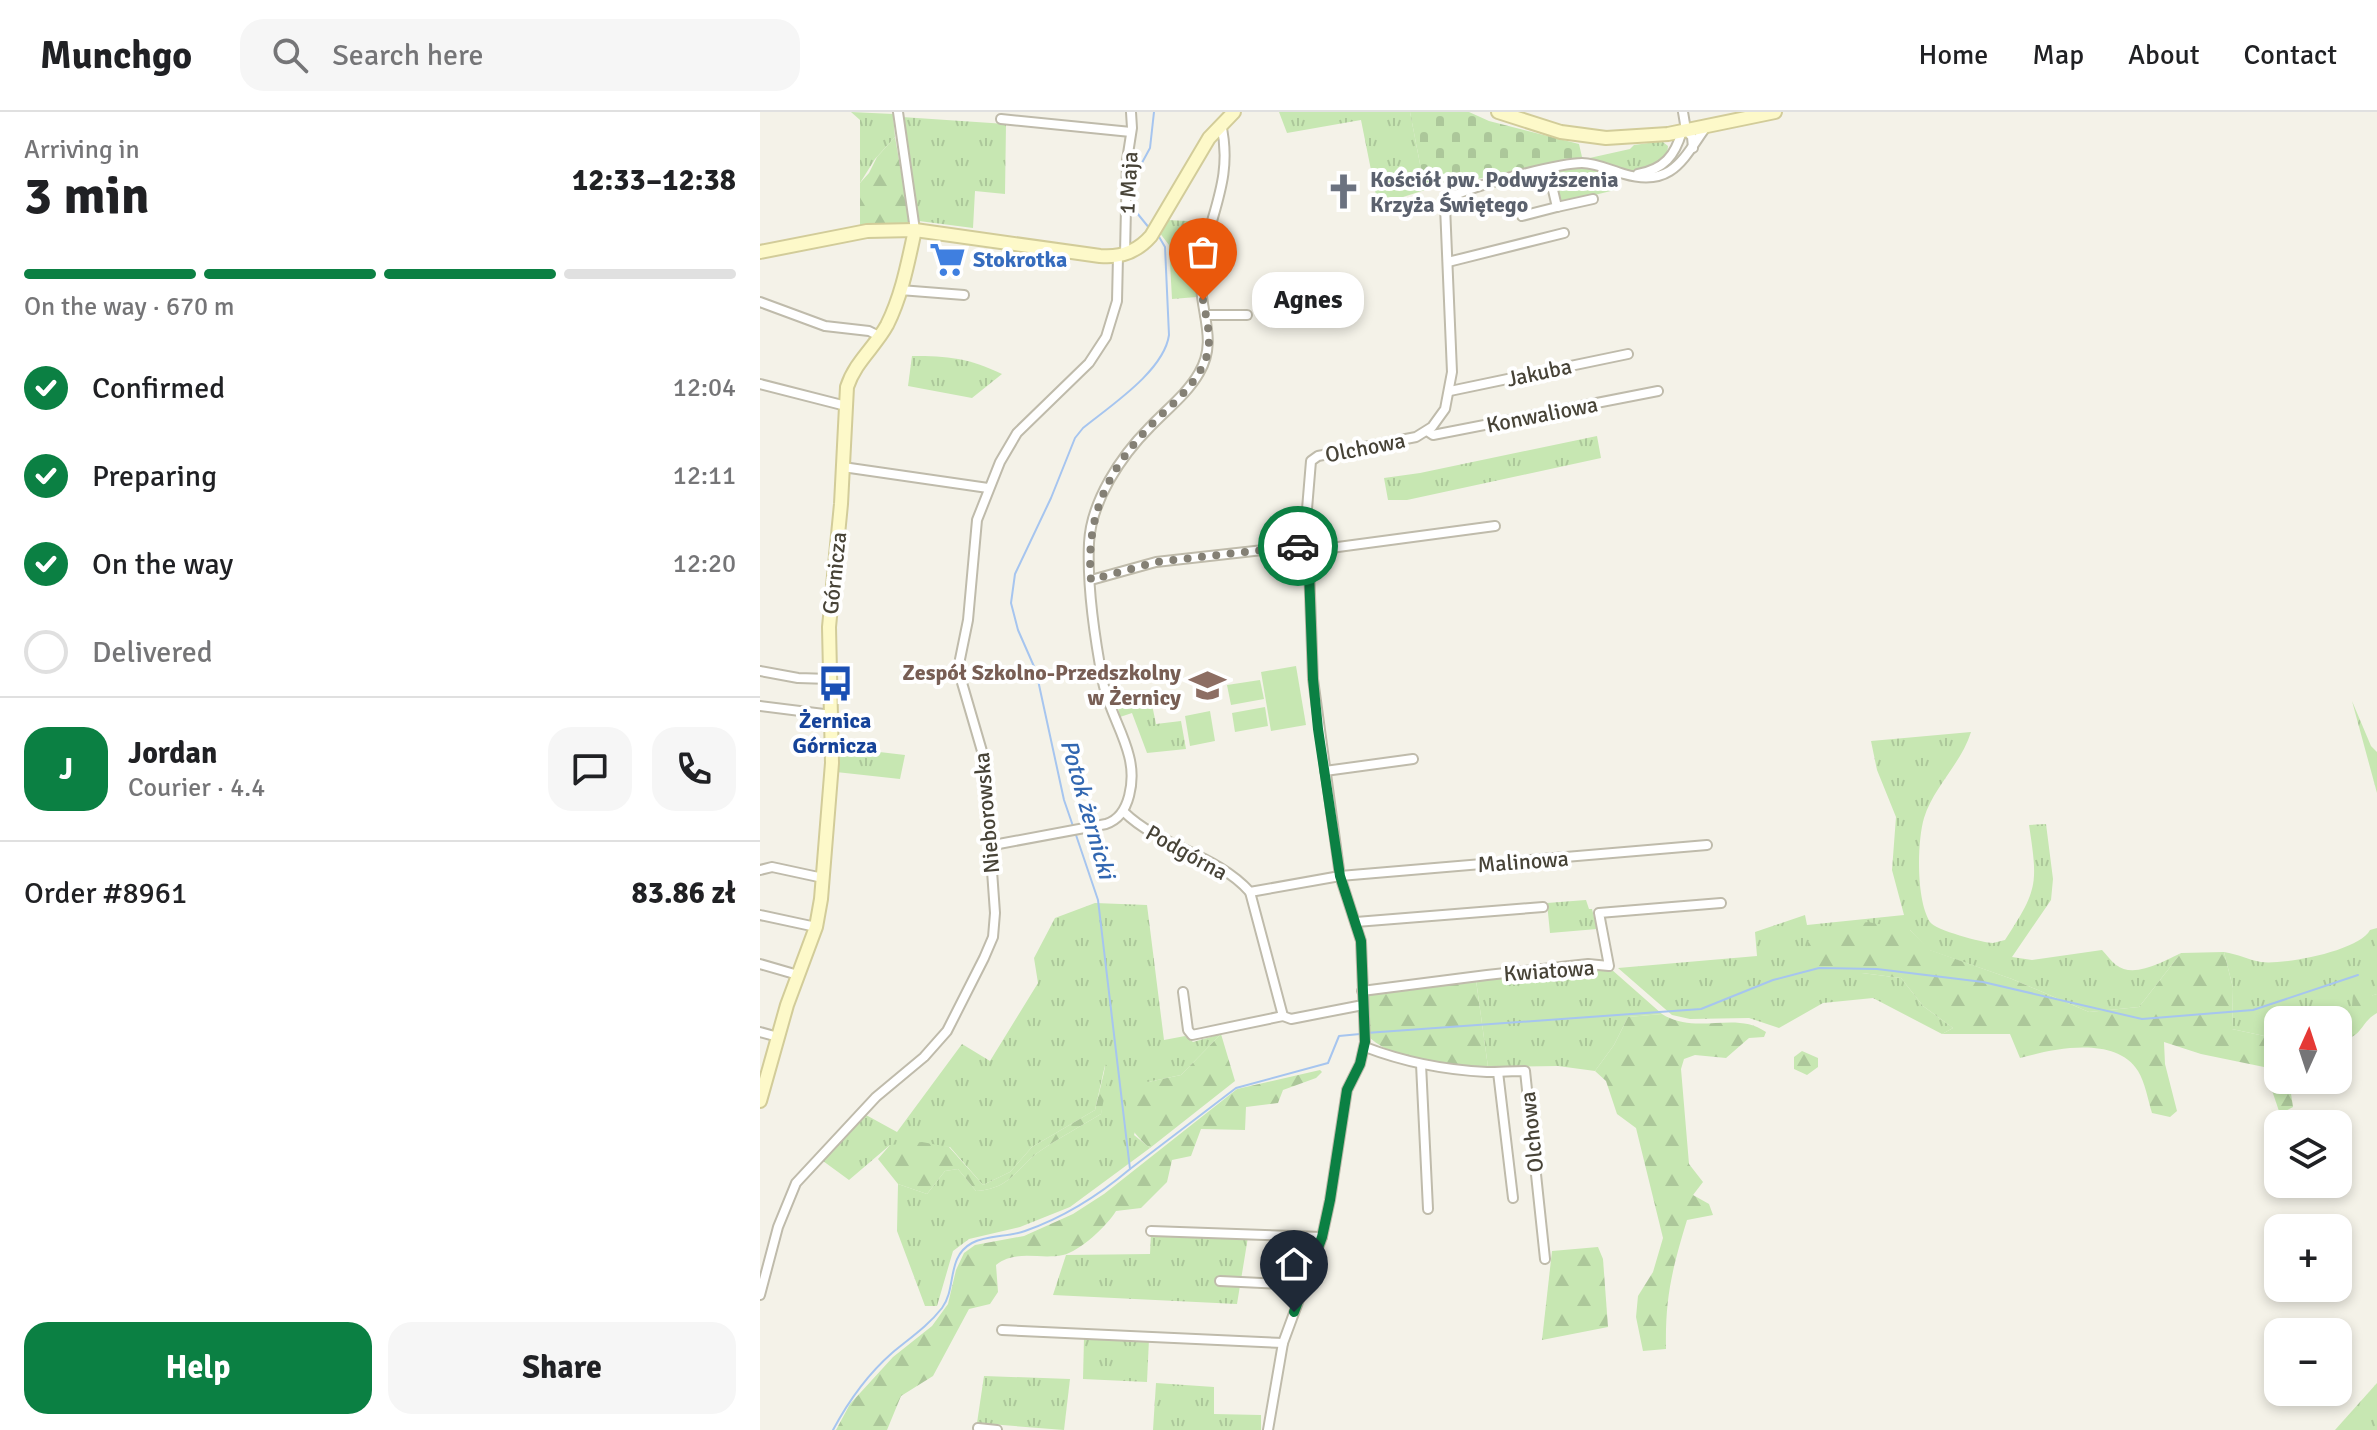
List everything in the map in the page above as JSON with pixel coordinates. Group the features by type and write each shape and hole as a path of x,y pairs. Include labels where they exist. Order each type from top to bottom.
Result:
{"street":[{"path":"898,112 915,230"},
{"name":"1 Maja","path":"1121,255 1131,112"},
{"path":"760,252 867,231 915,230 1092,255 1121,255 1139,248 1154,231 1199,154 1221,123 1234,112"},
{"path":"1498,112 1583,136 1658,136 1775,112"},
{"path":"1629,175 1657,168 1671,157 1684,130 1683,112"},
{"path":"1711,124 1747,112"},
{"path":"1001,119 1131,132"},
{"path":"988,846 1112,822 1124,812 1128,802 1130,763 1103,683 1091,580 1091,531 1104,495 1124,458 1140,437 1185,392 1200,371 1208,349 1201,267 1225,174 1221,123"},
{"name":"Olchowa","path":"1268,1430 1283,1343 1322,1237 1347,1090 1365,1038 1362,949 1340,876 1313,679 1307,496 1313,458 1403,441 1427,431 1445,409 1450,391 1447,200 1467,190 1548,169 1588,163 1646,178 1665,173 1686,159 1711,124"},
{"path":"1684,130 1692,137 1693,148"},
{"path":"1658,136 1669,144 1671,157"},
{"path":"1548,169 1557,207"},
{"path":"1522,216 1593,199"},
{"name":"Górnicza","path":"761,1095 816,927 823,878 831,771 829,627 851,374 891,315 915,230"},
{"path":"1448,262 1564,233"},
{"name":"Nieborowska","path":"760,1295 781,1219 799,1178 876,1097 934,1047 950,1026 972,985 994,928 983,753 958,669 968,620 975,529 988,488 1020,428 1089,363 1102,346 1116,308 1121,255"},
{"path":"900,290 964,295"},
{"path":"760,302 825,326 869,331 879,336"},
{"path":"1205,315 1247,315"},
{"name":"Jakuba","path":"1450,391 1628,354"},
{"path":"760,384 846,406"},
{"name":"Konwaliowa","path":"1427,431 1433,435 1658,391"},
{"path":"843,467 988,488"},
{"path":"1091,580 1156,562 1495,526"},
{"path":"760,671 798,678 830,679"},
{"path":"760,706 832,715"},
{"path":"1325,771 1413,759"},
{"name":"Podgórna","path":"1124,812 1138,825 1231,875 1250,892 1283,1016"},
{"name":"Malinowa","path":"1340,876 1707,845"},
{"path":"760,870 772,867 823,878"},
{"name":"Podgórna","path":"1250,892 1340,876"},
{"name":"Kwiatowa","path":"1362,991 1588,964 1609,966 1599,913 1721,903"},
{"path":"1356,922 1543,907"},
{"path":"760,915 816,927"},
{"path":"760,964 798,975"},
{"path":"1183,992 1188,1030 1192,1035 1283,1016 1291,1019 1363,1005"},
{"path":"760,1032 778,1037"},
{"name":"Olchowa","path":"1365,1038 1398,1060 1498,1072 1525,1071 1545,1259"},
{"path":"1421,1064 1428,1209"},
{"path":"1498,1072 1513,1198"},
{"path":"1151,1231 1322,1237"},
{"path":"1220,1281 1305,1285"},
{"path":"1002,1330 1283,1343"},
{"path":"978,1428 997,1430"}],"green space":[{"path":"851,112 893,114 895,137 875,159 860,183 860,120"},
{"path":"1279,112 1410,112 1425,190 1378,205 1361,120 1287,133"},
{"path":"1410,112 1469,112 1489,121 1579,144 1582,157 1425,190"},
{"path":"902,117 1006,124 1005,194 975,191 973,228 919,221"},
{"path":"895,137 910,223 860,226 860,183"},
{"path":"1659,139 1668,146 1667,152 1662,161 1648,169 1625,170 1585,159 1656,142"},
{"path":"1579,167 1604,172 1615,190 1562,203 1553,172"},
{"path":"1168,220 1207,222 1197,260 1197,297 1172,299 1169,245 1159,232"},
{"path":"912,356 958,359 1002,374 972,398 908,386"},
{"path":"1597,436 1601,458 1407,500 1388,500 1384,478"},
{"path":"1296,666 1306,725 1271,731 1261,672"},
{"path":"1260,680 1264,699 1231,705 1227,685"},
{"path":"1150,695 1156,724 1181,721 1186,749 1147,753 1132,713 1120,717 1117,702"},
{"path":"2352,701 2371,746 2377,752 2377,793"},
{"path":"1265,707 1268,726 1235,732 1232,713"},
{"path":"1210,711 1215,741 1190,746 1185,716"},
{"path":"1971,732 1924,818 1919,856 1920,886 1930,922 1949,932 1980,941 1993,943 2005,940 2024,909 2033,886 2034,861 2029,825 2046,824 2053,879 2051,900 2012,957 2032,960 2102,950 2116,965 2131,970 2158,964 2181,953 2139,1007 2089,1012 2012,979 1929,950 1910,930 1862,973 1901,978 1923,1006 1953,1028 1942,1034 1873,998 1823,1003 1779,1028 1749,1018 1690,1019 1672,1015 1618,968 1757,956 1755,932 1805,915 1807,925 1904,915 1892,870 1896,817 1877,770 1871,741"},
{"path":"837,747 905,755 900,779 836,772"},
{"path":"1586,900 1589,909 1592,909 1597,929 1550,933 1547,903"},
{"path":"1095,903 1147,905 1164,1040 1185,1036 1193,1042 1221,1034 1181,1075 1148,1082 1134,1135 1150,1148 1070,1207 1020,1227 969,1239 953,1251 937,1306 925,1306 897,1231 898,1184 927,1194 945,1171 958,1169 976,1191 1005,1182 1040,1151 1101,1114 1105,1065 1095,1110 1032,1147 1010,1172 983,1185 950,1147 890,1145 849,1180 823,1161 866,1115 897,1132 962,1044 990,1061 1038,983 1034,958 1055,918"},
{"path":"1868,922 1910,930 1930,950 2012,979 2089,1012 2139,1007 2181,953 2224,952 2233,988 2232,1029 2264,1036 2264,1067 2201,1054 2164,1042 2165,1064 2177,1111 2170,1117 2152,1113 2138,1071 2128,1060 2099,1049 2083,1048 2020,1058 2010,1034 1942,1034 1953,1028 1923,1006 1901,978 1819,972 1804,957 1812,930"},
{"path":"2377,928 2377,994 2368,998 2353,1017 2352,1006 2264,1006 2264,1036 2232,1029 2233,988 2224,952 2261,962 2303,959 2352,944"},
{"path":"1611,969 1662,1014 1628,1017 1614,1045 1595,1071 1558,1066 1488,1067 1476,980"},
{"path":"1476,980 1488,1067 1410,1058 1382,1047 1370,1038 1367,993"},
{"path":"2360,989 2370,996 2377,994 2377,1013 2352,1037 2352,1006 2353,993"},
{"path":"1662,1014 1689,1023 1742,1023 1766,1032 1764,1037 1749,1038 1726,1058 1695,1055 1684,1059 1681,1069 1689,1164 1703,1182 1693,1195 1709,1204 1713,1215 1687,1220 1670,1284 1666,1349 1643,1351 1636,1317 1638,1296 1653,1272 1663,1238 1636,1128 1617,1114 1606,1081 1595,1071 1614,1045 1628,1017"},
{"path":"1221,1034 1235,1081 1150,1148 1135,1133 1128,1119 1126,1102 1130,1082 1148,1082 1181,1075"},
{"path":"1802,1051 1818,1058 1818,1067 1807,1075 1794,1069 1794,1057"},
{"path":"1106,1064 1110,1067 1101,1114 1040,1151 1012,1177 997,1186 976,1191 958,1169 945,1171 927,1194 898,1184 878,1159 890,1145 922,1142 949,1147 983,1185 1010,1172 1032,1147 1095,1110"},
{"path":"1322,1072 1316,1078 1283,1090 1278,1103 1246,1107 1245,1130 1201,1129 1191,1156 1172,1160 1167,1182 1141,1208 1116,1211 1100,1230 1077,1249 1063,1255 1012,1257 996,1265 998,1292 990,1304 969,1309 933,1376 901,1396 887,1430 836,1430 850,1404 893,1357 932,1326 948,1304 956,1270 964,1253 975,1245 1024,1236 1073,1214 1104,1194 1237,1089"},
{"path":"2273,1094 2291,1094 2293,1107 2279,1110"},
{"path":"1151,1233 1248,1237 1237,1304 1053,1295 1066,1255 1150,1254"},
{"path":"1598,1247 1603,1259 1608,1327 1542,1340 1552,1251"},
{"path":"1084,1338 1149,1339 1147,1382 1083,1379"},
{"path":"984,1376 1070,1379 1064,1430 977,1423"},
{"path":"1156,1383 1214,1387 1214,1414 1261,1415 1261,1430 1153,1430"},
{"path":"2377,1383 2377,1430 2335,1430"}],"waterway":[{"name":"Potok żernicki","path":"1150,229 1137,213 1132,189 1150,148 1154,112"},
{"name":"Potok żernicki","path":"1074,829 1064,800 1036,671 1018,630 1011,603 1015,574 1075,438 1147,374 1165,348 1169,335 1165,247 1158,235"},
{"name":"Potok żernicki","path":"833,1430 875,1370 942,1308 947,1300 955,1264 964,1249 978,1240 1019,1233 1054,1219 1093,1197 1130,1169 1098,900 1076,835"},
{"path":"1366,1033 1701,1009 1773,980 1819,968 1877,969 1983,982 2142,1019 2253,1010 2358,975"},
{"path":"1130,1169 1236,1088 1328,1063 1339,1036 1360,1034"}],"way so far":[{"path":"1203,300 1208,354 1195,379 1140,437 1108,485 1091,531 1091,580 1156,562 1298,546"}],"place":[{"name":"Kościół pw. Podwyższenia Krzyża Świętego","path":"1344,192"},
{"name":"Stokrotka","path":"947,259"},
{"name":"Agnes","path":"1203,300"},
{"name":"Żernica Górnicza","path":"835,684"},
{"name":"Zespół Szkolno-Przedszkolny w Żernicy","path":"1207,685"}],"route":[{"path":"1294,1312 1322,1237 1341,1115 1347,1090 1365,1047 1361,941 1340,876 1313,679 1308,545 1298,546"}]}
